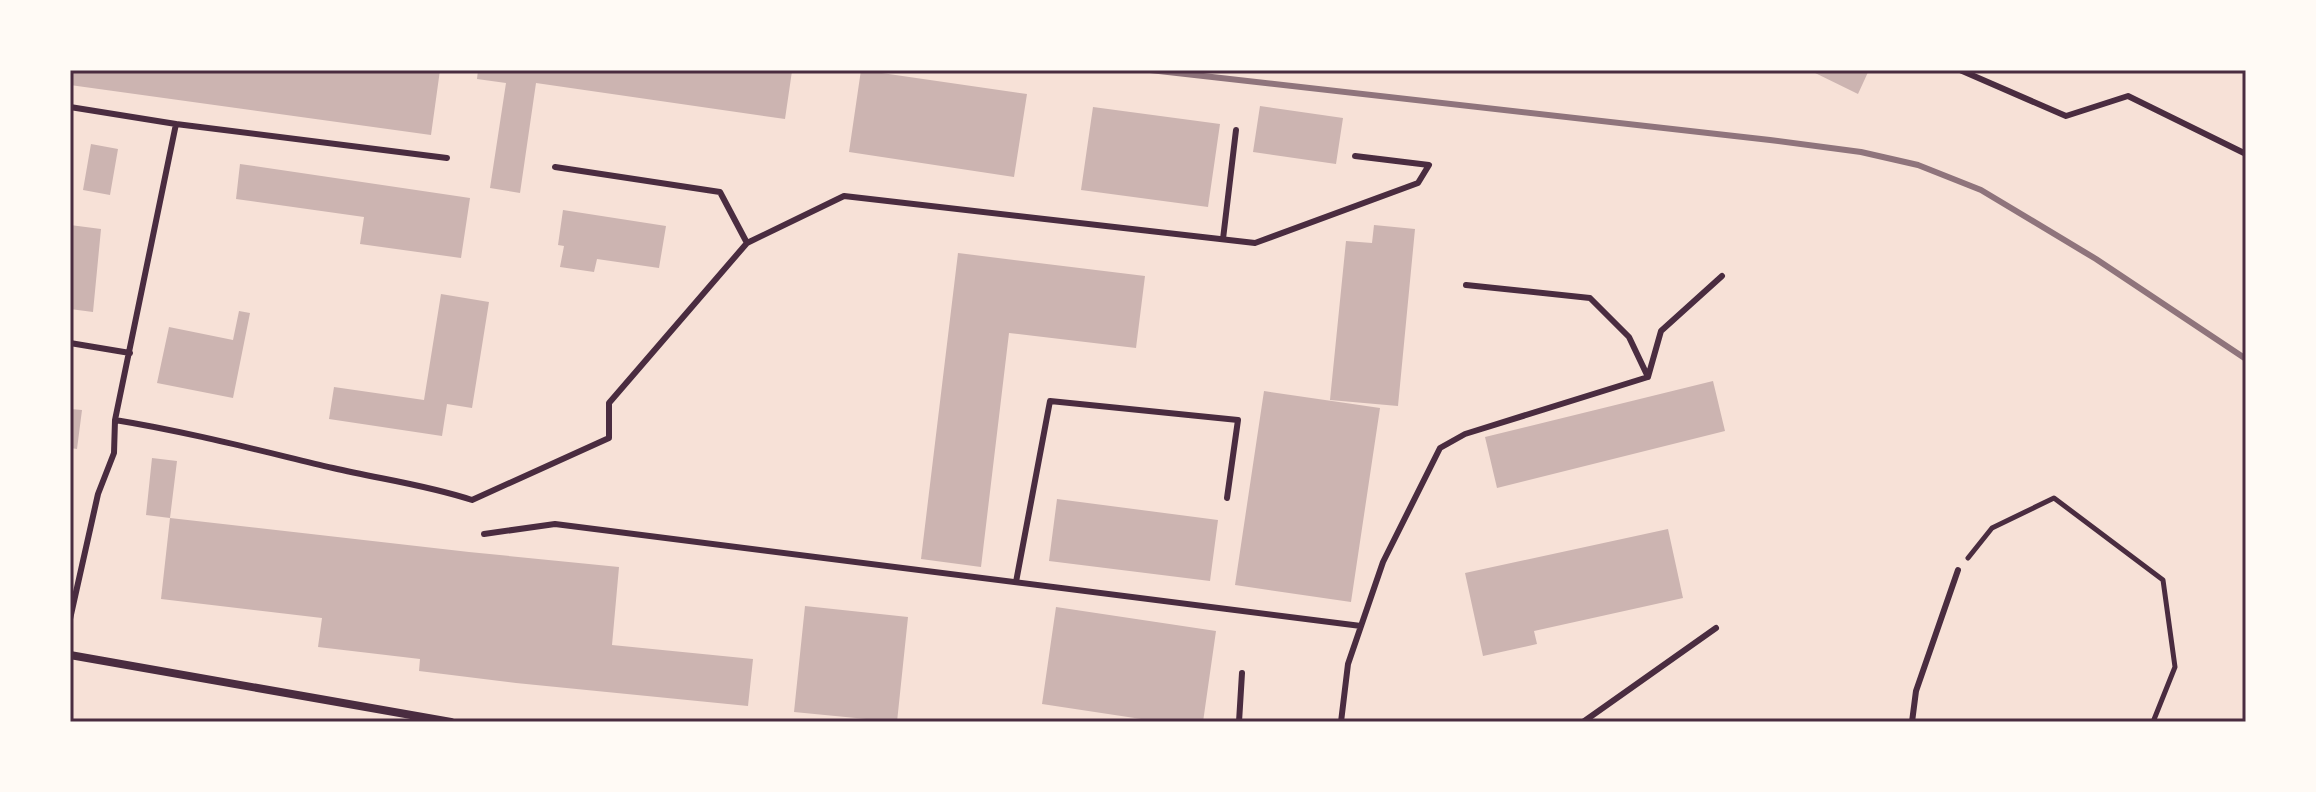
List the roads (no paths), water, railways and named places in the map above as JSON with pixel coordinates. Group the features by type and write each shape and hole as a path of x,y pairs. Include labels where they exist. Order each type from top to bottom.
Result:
{"street":[{"path":"70,655 451,722"}],"lane":[{"path":"1960,70 2066,116 2128,96 2246,154"},
{"path":"70,107 176,124 447,158"},
{"path":"70,619 98,494 114,453 115,420 176,124"},
{"path":"1223,239 1236,130"},
{"path":"115,420 160,427 388,481 438,489 472,500 609,438 609,403 747,243 844,196 1255,243 1418,183 1429,165 1355,156"},
{"path":"555,167 720,192 747,243"},
{"path":"1648,377 1661,331 1722,276"},
{"path":"1466,285 1590,298 1629,337 1648,377"},
{"path":"70,343 130,353"},
{"path":"1341,722 1348,664 1383,562 1440,448 1465,434 1648,377"},
{"path":"1016,582 1050,401 1238,420 1227,498"},
{"path":"484,534 555,524 1361,626"},
{"path":"1912,722 1916,691 1958,570"},
{"path":"1583,722 1716,628"},
{"path":"1239,722 1242,673"}],"railway":[{"path":"1150,70 1770,140 1861,152 1918,165 1981,190 2096,259 2246,359"}]}
